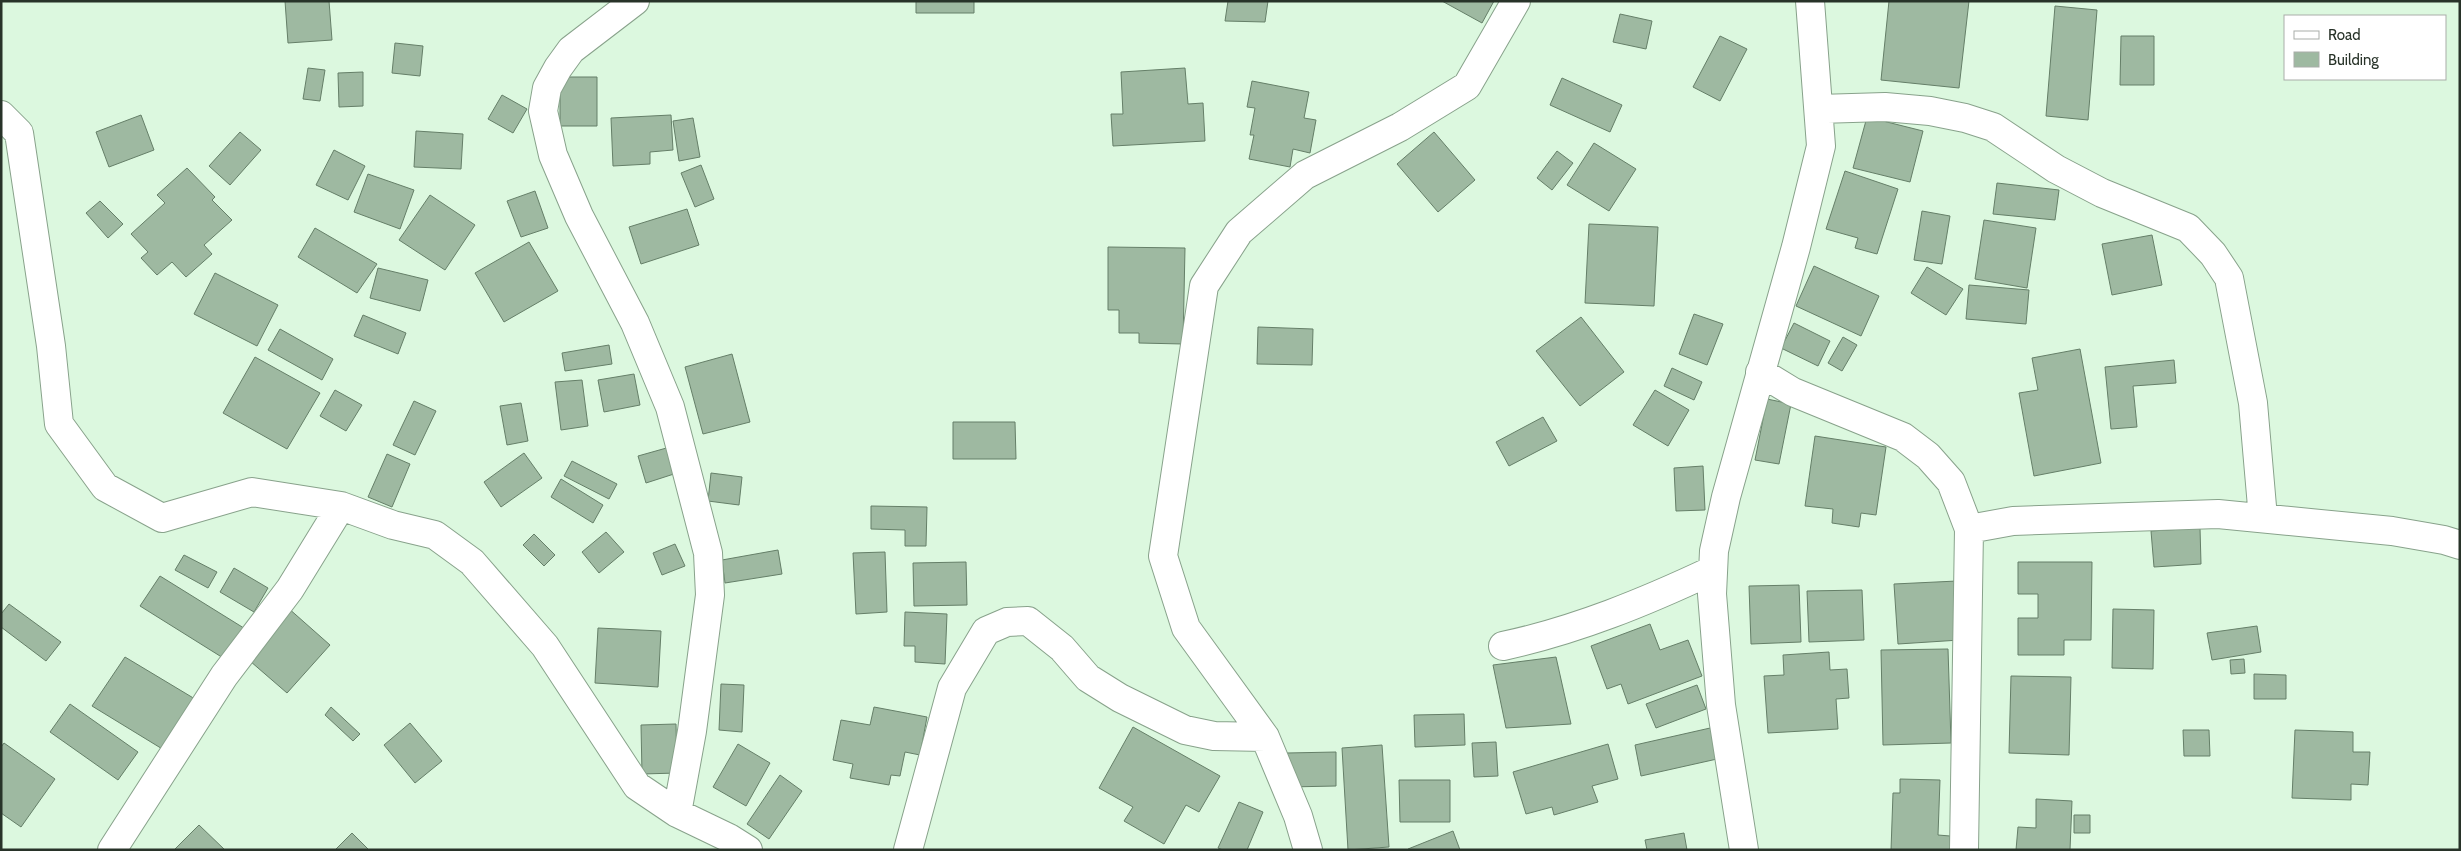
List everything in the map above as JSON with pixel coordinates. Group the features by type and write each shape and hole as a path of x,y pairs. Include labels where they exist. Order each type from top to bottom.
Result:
{"street":[{"path":"635,1 571,50 547,88 543,111 553,155 579,216 635,323 670,406 708,553 710,595 692,731 677,814"},
{"path":"1308,850 1298,816 1265,737 1186,628 1163,556 1204,286 1239,232 1305,175 1400,127 1467,86 1516,1"},
{"path":"1744,850 1721,705 1715,636 1714,551 1726,497 1796,247 1821,146 1810,1"},
{"path":"1819,109 1885,108 1930,111 1993,127 2056,169 2102,194 2188,228 2213,254 2229,278 2253,402 2262,518"},
{"path":"1,115 19,133 51,346 59,424 105,487 162,518 252,492 342,506 393,525 435,535 472,562 545,646 637,786 677,814 729,838 748,850"},
{"path":"1760,372 1793,392 1903,436 1928,456 1952,482 1969,529 1964,850"},
{"path":"112,850 224,676 290,589 342,506"},
{"path":"1969,529 2013,521 2218,514 2392,530 2460,545"},
{"path":"1503,646 1541,638 1614,614 1713,570"},
{"path":"908,850 952,688 986,631 1007,622 1028,621 1062,648 1088,678 1120,698 1185,730 1214,736 1265,737"}],"building":[{"path":"285,1 329,1 332,40 288,43"},
{"path":"916,1 974,1 974,13 916,13"},
{"path":"1228,1 1268,1 1265,22 1225,21"},
{"path":"1442,1 1494,1 1482,23"},
{"path":"1889,1 1969,1 1959,88 1881,80"},
{"path":"2055,6 2097,10 2088,120 2046,116"},
{"path":"1620,14 1652,21 1646,49 1613,42"},
{"path":"1720,36 1747,49 1720,101 1693,87"},
{"path":"2121,36 2154,36 2154,85 2120,85"},
{"path":"395,43 423,46 420,76 392,73"},
{"path":"308,68 325,70 320,101 303,99"},
{"path":"1185,68 1188,104 1203,103 1205,141 1113,146 1111,114 1123,114 1121,72"},
{"path":"363,72 363,106 339,107 338,73"},
{"path":"560,77 597,77 597,126 560,126"},
{"path":"1562,78 1622,105 1610,132 1550,105"},
{"path":"1252,81 1309,92 1304,118 1316,120 1310,153 1293,149 1290,167 1249,159 1254,135 1250,135 1255,108 1247,107"},
{"path":"502,95 527,109 513,133 488,119"},
{"path":"141,115 154,150 109,167 96,132"},
{"path":"671,115 673,150 650,152 650,164 613,166 611,118"},
{"path":"1867,117 1923,131 1910,182 1853,168"},
{"path":"693,118 700,157 679,161 673,121"},
{"path":"416,131 463,134 461,169 414,167"},
{"path":"240,132 261,150 230,185 209,166"},
{"path":"1434,132 1475,180 1438,212 1397,164"},
{"path":"1594,143 1636,169 1609,211 1567,185"},
{"path":"334,150 365,166 348,200 316,185"},
{"path":"1557,151 1573,163 1552,190 1537,178"},
{"path":"701,165 714,199 695,207 681,173"},
{"path":"187,168 215,197 212,200 232,220 204,245 212,254 186,277 172,262 157,275 141,258 148,252 131,234 165,203 157,195"},
{"path":"1845,171 1898,189 1877,254 1855,248 1858,238 1826,229"},
{"path":"368,174 414,190 400,229 354,212"},
{"path":"1997,183 2059,190 2055,220 1993,214"},
{"path":"535,191 548,228 521,237 507,201"},
{"path":"430,195 475,225 445,270 399,240"},
{"path":"100,201 123,224 108,238 86,213"},
{"path":"687,209 699,245 641,264 629,227"},
{"path":"1922,211 1950,216 1942,264 1914,260"},
{"path":"1984,220 2036,228 2027,288 1975,279"},
{"path":"1589,224 1658,227 1654,306 1585,303"},
{"path":"315,228 377,264 357,293 298,257"},
{"path":"2152,235 2162,285 2112,295 2102,244"},
{"path":"529,242 558,291 504,322 475,273"},
{"path":"1108,247 1185,248 1183,344 1139,343 1139,333 1119,333 1119,310 1108,310"},
{"path":"1814,266 1879,296 1861,336 1796,306"},
{"path":"1927,267 1963,289 1946,315 1911,293"},
{"path":"378,268 428,280 420,311 370,298"},
{"path":"215,273 278,305 257,346 194,314"},
{"path":"1969,285 2029,290 2026,324 1966,319"},
{"path":"1694,314 1723,324 1707,365 1679,354"},
{"path":"363,315 406,333 398,354 354,336"},
{"path":"1581,317 1624,372 1580,406 1536,351"},
{"path":"1794,323 1830,341 1818,366 1781,348"},
{"path":"1258,327 1313,329 1312,365 1257,364"},
{"path":"280,329 333,359 322,380 268,350"},
{"path":"1843,337 1857,345 1842,371 1828,363"},
{"path":"609,345 612,364 565,371 562,353"},
{"path":"2080,349 2101,463 2034,476 2019,393 2038,390 2032,358"},
{"path":"732,354 750,422 703,434 685,367"},
{"path":"255,357 320,393 287,449 223,413"},
{"path":"2174,360 2176,383 2133,386 2137,427 2111,429 2105,367"},
{"path":"1672,368 1702,382 1694,400 1664,386"},
{"path":"634,374 640,405 604,412 598,380"},
{"path":"582,380 588,426 561,430 555,382"},
{"path":"335,390 362,405 346,431 320,416"},
{"path":"1655,390 1689,410 1668,446 1633,425"},
{"path":"1767,399 1791,404 1779,464 1755,460"},
{"path":"414,401 436,411 415,455 393,445"},
{"path":"521,403 528,441 507,445 500,406"},
{"path":"1543,417 1557,441 1509,466 1496,442"},
{"path":"953,422 1015,422 1016,459 953,459"},
{"path":"1815,436 1886,447 1876,515 1861,513 1859,527 1832,523 1833,509 1805,506"},
{"path":"670,447 677,473 646,483 638,456"},
{"path":"524,453 542,478 501,507 484,482"},
{"path":"387,454 410,464 392,507 368,497"},
{"path":"572,461 617,484 609,499 564,476"},
{"path":"1703,466 1705,510 1676,511 1674,468"},
{"path":"711,473 742,477 739,505 708,501"},
{"path":"561,479 603,505 593,523 551,497"},
{"path":"871,506 927,507 926,546 905,546 905,530 871,529"},
{"path":"2200,528 2201,564 2154,567 2151,531"},
{"path":"606,532 624,552 599,573 582,552"},
{"path":"534,534 555,555 544,566 523,545"},
{"path":"675,544 685,566 662,575 653,553"},
{"path":"778,550 782,574 725,583 722,560"},
{"path":"885,552 887,612 856,614 853,553"},
{"path":"184,555 217,572 208,588 175,570"},
{"path":"966,562 967,605 914,606 913,563"},
{"path":"2018,562 2092,562 2091,640 2064,640 2064,655 2018,655 2018,618 2038,618 2038,594 2018,594"},
{"path":"234,568 268,588 254,612 220,592"},
{"path":"160,576 247,630 228,661 140,606"},
{"path":"1957,581 1960,640 1898,644 1894,584"},
{"path":"1799,585 1801,642 1751,644 1749,586"},
{"path":"1862,590 1864,640 1809,642 1807,591"},
{"path":"9,604 61,642 46,661 1,627 1,614"},
{"path":"287,607 330,645 287,693 243,655"},
{"path":"2113,609 2154,610 2153,669 2112,668"},
{"path":"905,612 947,614 945,664 915,662 915,646 904,646"},
{"path":"1650,624 1660,650 1688,640 1702,676 1628,704 1621,684 1607,689 1591,646"},
{"path":"2257,626 2261,652 2212,660 2207,633"},
{"path":"598,628 661,631 658,687 595,683"},
{"path":"1948,649 1951,743 1883,745 1881,650"},
{"path":"1829,652 1830,670 1847,669 1849,698 1836,699 1838,729 1768,733 1764,676 1784,675 1783,655"},
{"path":"125,657 195,699 164,750 92,706"},
{"path":"1556,657 1571,724 1506,728 1493,665"},
{"path":"2244,659 2245,673 2231,674 2230,660"},
{"path":"2254,674 2286,675 2286,699 2254,699"},
{"path":"2011,676 2071,677 2069,755 2009,753"},
{"path":"721,684 744,685 742,732 719,730"},
{"path":"1697,685 1706,709 1656,728 1646,704"},
{"path":"70,704 138,752 118,780 50,732"},
{"path":"331,707 360,734 353,741 325,715"},
{"path":"874,707 927,717 920,755 905,752 900,776 891,775 889,785 850,778 853,764 833,760 841,720 870,725"},
{"path":"1464,714 1465,745 1415,747 1414,715"},
{"path":"410,723 442,761 415,783 384,745"},
{"path":"676,724 677,773 642,774 641,725"},
{"path":"1719,726 1726,757 1641,776 1635,745"},
{"path":"1133,727 1220,776 1199,812 1186,805 1164,844 1124,821 1133,807 1099,788"},
{"path":"2183,730 2209,730 2210,756 2184,756"},
{"path":"2295,730 2353,732 2353,752 2370,752 2368,785 2351,784 2351,800 2292,798"},
{"path":"1496,742 1498,776 1474,777 1472,743"},
{"path":"4,743 55,779 21,827 1,813 1,747"},
{"path":"738,744 770,763 746,806 713,787"},
{"path":"1608,744 1618,779 1592,786 1598,802 1554,815 1552,807 1526,814 1513,772"},
{"path":"1382,745 1389,847 1348,850 1342,748"},
{"path":"1336,752 1336,786 1288,787 1287,753"},
{"path":"780,775 802,791 769,839 747,824"},
{"path":"1900,779 1940,780 1938,835 1950,836 1950,850 1891,850 1893,793 1900,793"},
{"path":"1399,780 1450,780 1450,822 1400,822"},
{"path":"2036,799 2072,801 2070,850 2016,850 2018,827 2036,828"},
{"path":"1239,802 1263,812 1247,850 1223,850 1218,848"},
{"path":"2074,815 2090,815 2090,833 2074,833"},
{"path":"199,825 225,850 174,850"},
{"path":"1453,831 1460,850 1408,850 1408,849"},
{"path":"352,833 369,850 335,850"},
{"path":"1684,833 1687,850 1647,850 1645,840"}]}
